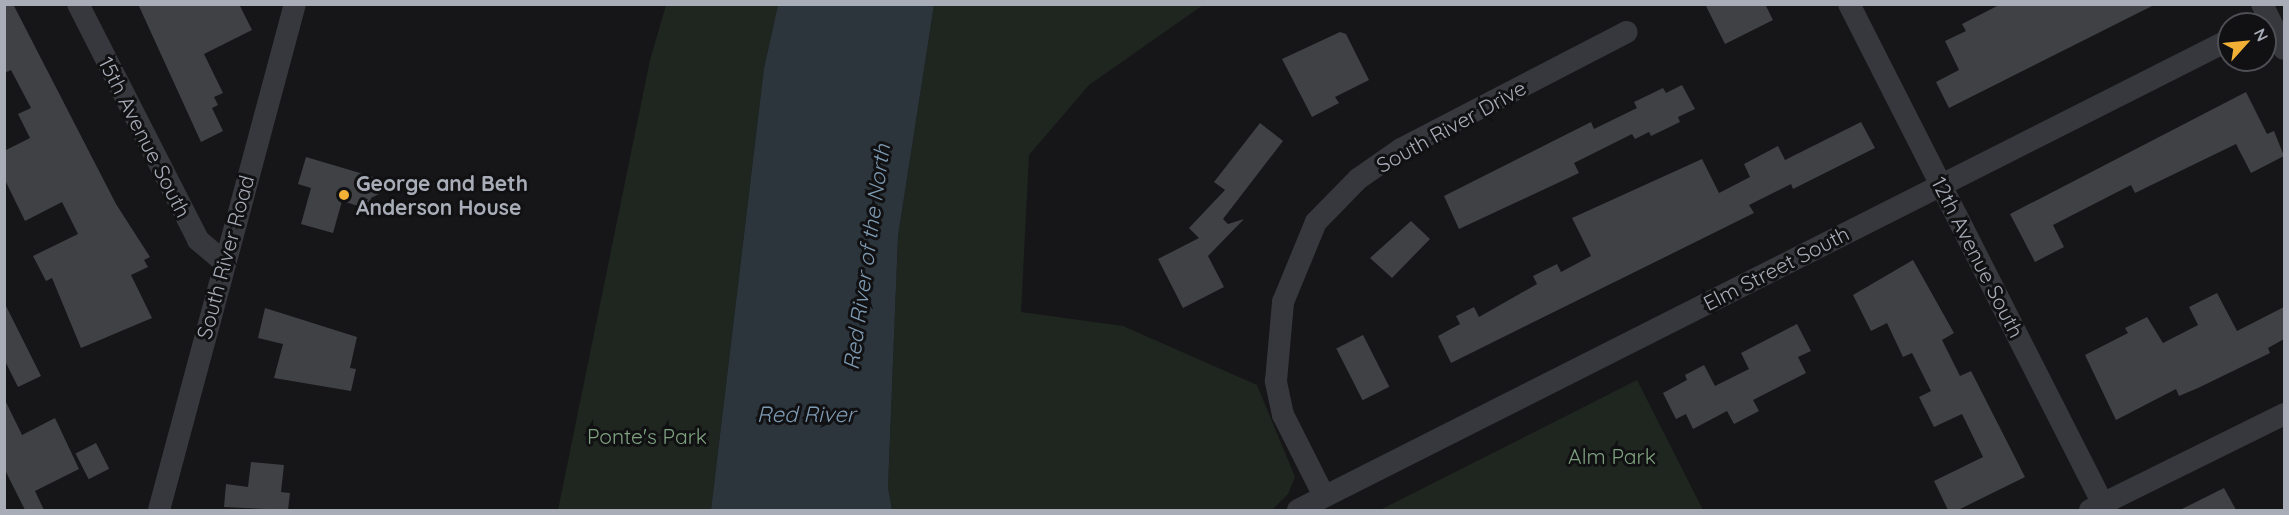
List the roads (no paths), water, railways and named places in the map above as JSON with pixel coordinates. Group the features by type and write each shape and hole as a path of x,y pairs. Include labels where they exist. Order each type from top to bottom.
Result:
{"street":[{"name":"15th Avenue South","path":"78,4 198,240 223,261"},
{"name":"South River Road","path":"159,510 223,261 295,4"},
{"name":"12th Avenue South","path":"1849,4 1941,185 2099,508"},
{"name":"South River Drive","path":"1324,496 1283,416 1276,381 1283,302 1316,222 1358,179 1401,149 1627,32"},
{"path":"2277,33 2284,49"},
{"name":"Elm Street South","path":"1324,496 2217,46"},
{"path":"2099,508 2284,414"},
{"path":"1298,510 1324,496"}],"water":[{"name":"Red River","path":"778,5 934,5 898,236 888,487 892,510 711,510 764,68"}],"place":[{"name":"George and Beth Anderson House","path":"344,195"}],"water label":[{"name":"Red River of the North","path":"867,257"}],"park label":[{"name":"Ponte's Park","path":"647,436"},
{"name":"Alm Park","path":"1612,456"}]}
